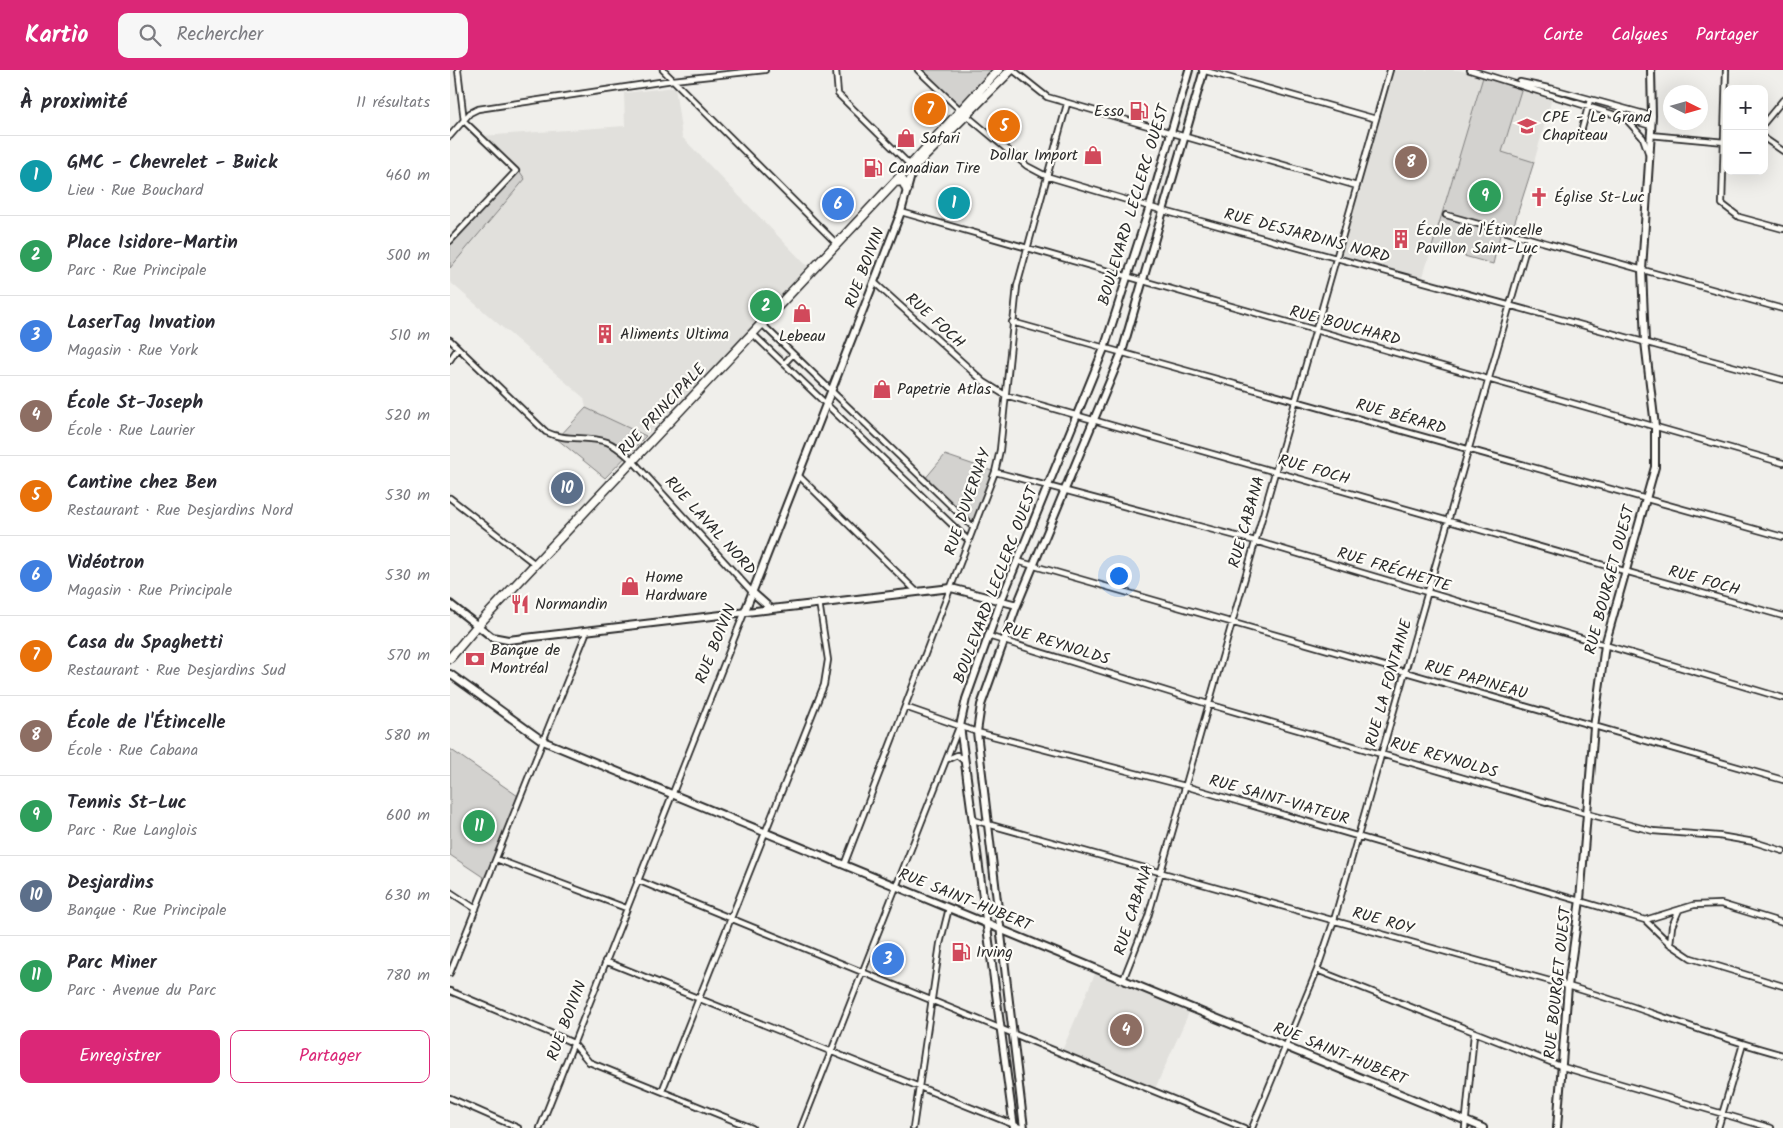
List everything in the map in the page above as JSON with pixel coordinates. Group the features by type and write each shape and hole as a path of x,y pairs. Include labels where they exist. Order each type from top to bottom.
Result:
{"main road":[{"name":"RUE PRINCIPALE","path":"450,658 534,564 896,182 998,70"},
{"name":"RUE PRINCIPALE","path":"911,166 966,116 1012,70"},
{"path":"896,182 903,181 908,190"}],"street":[{"path":"450,242 516,171 464,121 458,70"},
{"path":"663,70 837,244"},
{"path":"450,136 470,113 478,109 673,80 765,70"},
{"path":"836,70 838,94 911,166"},
{"name":"RUE DESJARDINS NORD","path":"918,70 966,116 1026,166 1046,176 1164,211 1783,380"},
{"path":"1012,70 1046,97 1357,186"},
{"name":"BOULEVARD LECLERC OUEST","path":"1014,1126 1002,1029 985,923 960,726 966,699 1001,601 1105,346 1150,206 1189,70"},
{"path":"1203,70 1376,119"},
{"name":"BOULEVARD LECLERC OUEST","path":"1023,1128 977,732 981,705 1018,605 1122,352 1203,70"},
{"name":"RUE CABANA","path":"1123,980 1148,917 1390,70"},
{"path":"1470,70 1651,126"},
{"name":"RUE BOURGET OUEST","path":"1557,1128 1568,986 1580,900 1594,727 1604,645 1655,467 1655,426 1645,342 1642,270 1652,116 1651,70"},
{"path":"1726,70 1726,130"},
{"path":"1504,80 1553,89 1652,116"},
{"path":"1581,132 1590,100"},
{"path":"1768,118 1783,100"},
{"name":"RUE DUVERNAY","path":"844,865 995,472 1000,450 1017,286 1067,104"},
{"path":"1626,119 1643,138 1649,155"},
{"path":"1650,135 1723,142"},
{"path":"1768,141 1783,151"},
{"name":"RUE BOIVIN","path":"540,1128 832,391 901,212 908,190 911,166"},
{"path":"1724,175 1722,204 1739,217 1783,230"},
{"name":"RUE BOUCHARD","path":"901,212 1783,463"},
{"path":"1446,214 1783,309"},
{"name":"RUE LA FONTAINE","path":"1252,1128 1317,970 1334,920 1529,238"},
{"name":"RUE FOCH","path":"874,282 984,382 1005,395 1783,616"},
{"name":"RUE BÉRARD","path":"1012,322 1105,346 1783,537"},
{"path":"762,324 974,528"},
{"path":"752,334 969,541"},
{"name":"RUE LAVAL NORD","path":"450,340 546,432 560,438 606,442 615,446 632,461 752,592 770,608"},
{"path":"450,360 458,348"},
{"path":"784,364 793,354"},
{"path":"862,439 871,429"},
{"path":"896,471 905,462"},
{"name":"RUE FRÉCHETTE","path":"995,472 1065,489 1255,541 1783,698"},
{"path":"798,475 916,591"},
{"path":"922,496 931,487"},
{"path":"450,498 534,564"},
{"name":"RUE PAPINEAU","path":"1017,561 1231,624 1783,780"},
{"path":"450,604 492,637 508,640 951,588 1018,605"},
{"path":"662,1092 827,673 828,660 819,602"},
{"path":"450,973 587,631"},
{"name":"RUE REYNOLDS","path":"988,636 1208,704 1588,814 1653,831 1719,836 1754,842 1783,851"},
{"name":"RUE SAINT-HUBERT","path":"450,674 543,741 1286,1047 1466,1124 1483,1128"},
{"name":"RUE SAINT-VIATEUR","path":"905,706 977,732 1185,786 1645,920"},
{"path":"801,1128 960,726"},
{"path":"947,760 957,755 964,761"},
{"name":"RUE ROY","path":"973,820 1611,998 1742,1044 1783,1055"},
{"path":"496,859 626,908"},
{"path":"637,880 1244,1128"},
{"path":"450,892 476,909"},
{"path":"1783,923 1721,904 1694,905 1645,920 1670,944 1692,958 1783,986"},
{"path":"913,1128 940,944 949,908"},
{"path":"1670,944 1672,926 1679,910"},
{"path":"605,961 1023,1128"},
{"path":"1317,970 1474,1034 1563,1067 1771,1128"},
{"path":"450,991 573,1043 589,1062 752,1128"},
{"path":"1466,1124 1474,1034"},
{"path":"1718,1128 1742,1044"},
{"path":"450,1098 518,1128"}],"shaded area":[{"path":"918,70 997,70 960,110"},
{"path":"1390,70 1459,70 1483,77 1422,280 1337,257"},
{"path":"1483,77 1522,87 1502,152 1534,162 1511,234 1501,231 1493,264 1432,247"},
{"path":"675,87 682,137 809,268 778,301 770,294 761,319 646,436 586,408 584,398 450,282 450,268 525,179 518,169 481,136 625,126 624,93"},
{"name":"CPE - Le Grand Chapiteau","path":"1522,87 1552,98 1534,162 1502,153"},
{"path":"518,169 525,179 450,268 450,241"},
{"path":"770,293 778,301 761,319 753,312"},
{"path":"586,408 646,436 605,478 557,439"},
{"path":"945,455 995,472 974,528 924,480"},
{"path":"450,749 518,796 486,879 450,855"},
{"path":"1097,969 1191,1008 1154,1091 1061,1053"}],"place":[{"name":"Casa du Spaghetti","path":"930,109"},
{"name":"Esso","path":"1139,111"},
{"name":"Cantine chez Ben","path":"1004,126"},
{"name":"CPE - Le Grand Chapiteau","path":"1527,126"},
{"name":"Safari","path":"906,138"},
{"name":"Dollar Import","path":"1093,155"},
{"name":"École de l'Étincelle","path":"1411,162"},
{"name":"Canadian Tire","path":"873,168"},
{"name":"Tennis St-Luc","path":"1485,196"},
{"name":"Église St-Luc","path":"1539,197"},
{"name":"GMC - Chevrelet - Buick","path":"954,203"},
{"name":"Vidéotron","path":"838,204"},
{"name":"École de l'Étincelle Pavillon Saint-Luc","path":"1401,239"},
{"name":"Place Isidore-Martin","path":"766,306"},
{"name":"Lebeau","path":"802,313"},
{"name":"Aliments Ultima","path":"605,334"},
{"name":"Papetrie Atlas","path":"882,389"},
{"name":"Desjardins","path":"567,488"},
{"name":"Home Hardware","path":"630,586"},
{"name":"Normandin","path":"520,604"},
{"name":"Banque de Montréal","path":"475,659"},
{"name":"Parc Miner","path":"479,826"},
{"name":"Irving","path":"961,952"},
{"name":"LaserTag Invation","path":"888,959"},
{"name":"École St-Joseph","path":"1126,1030"}]}
